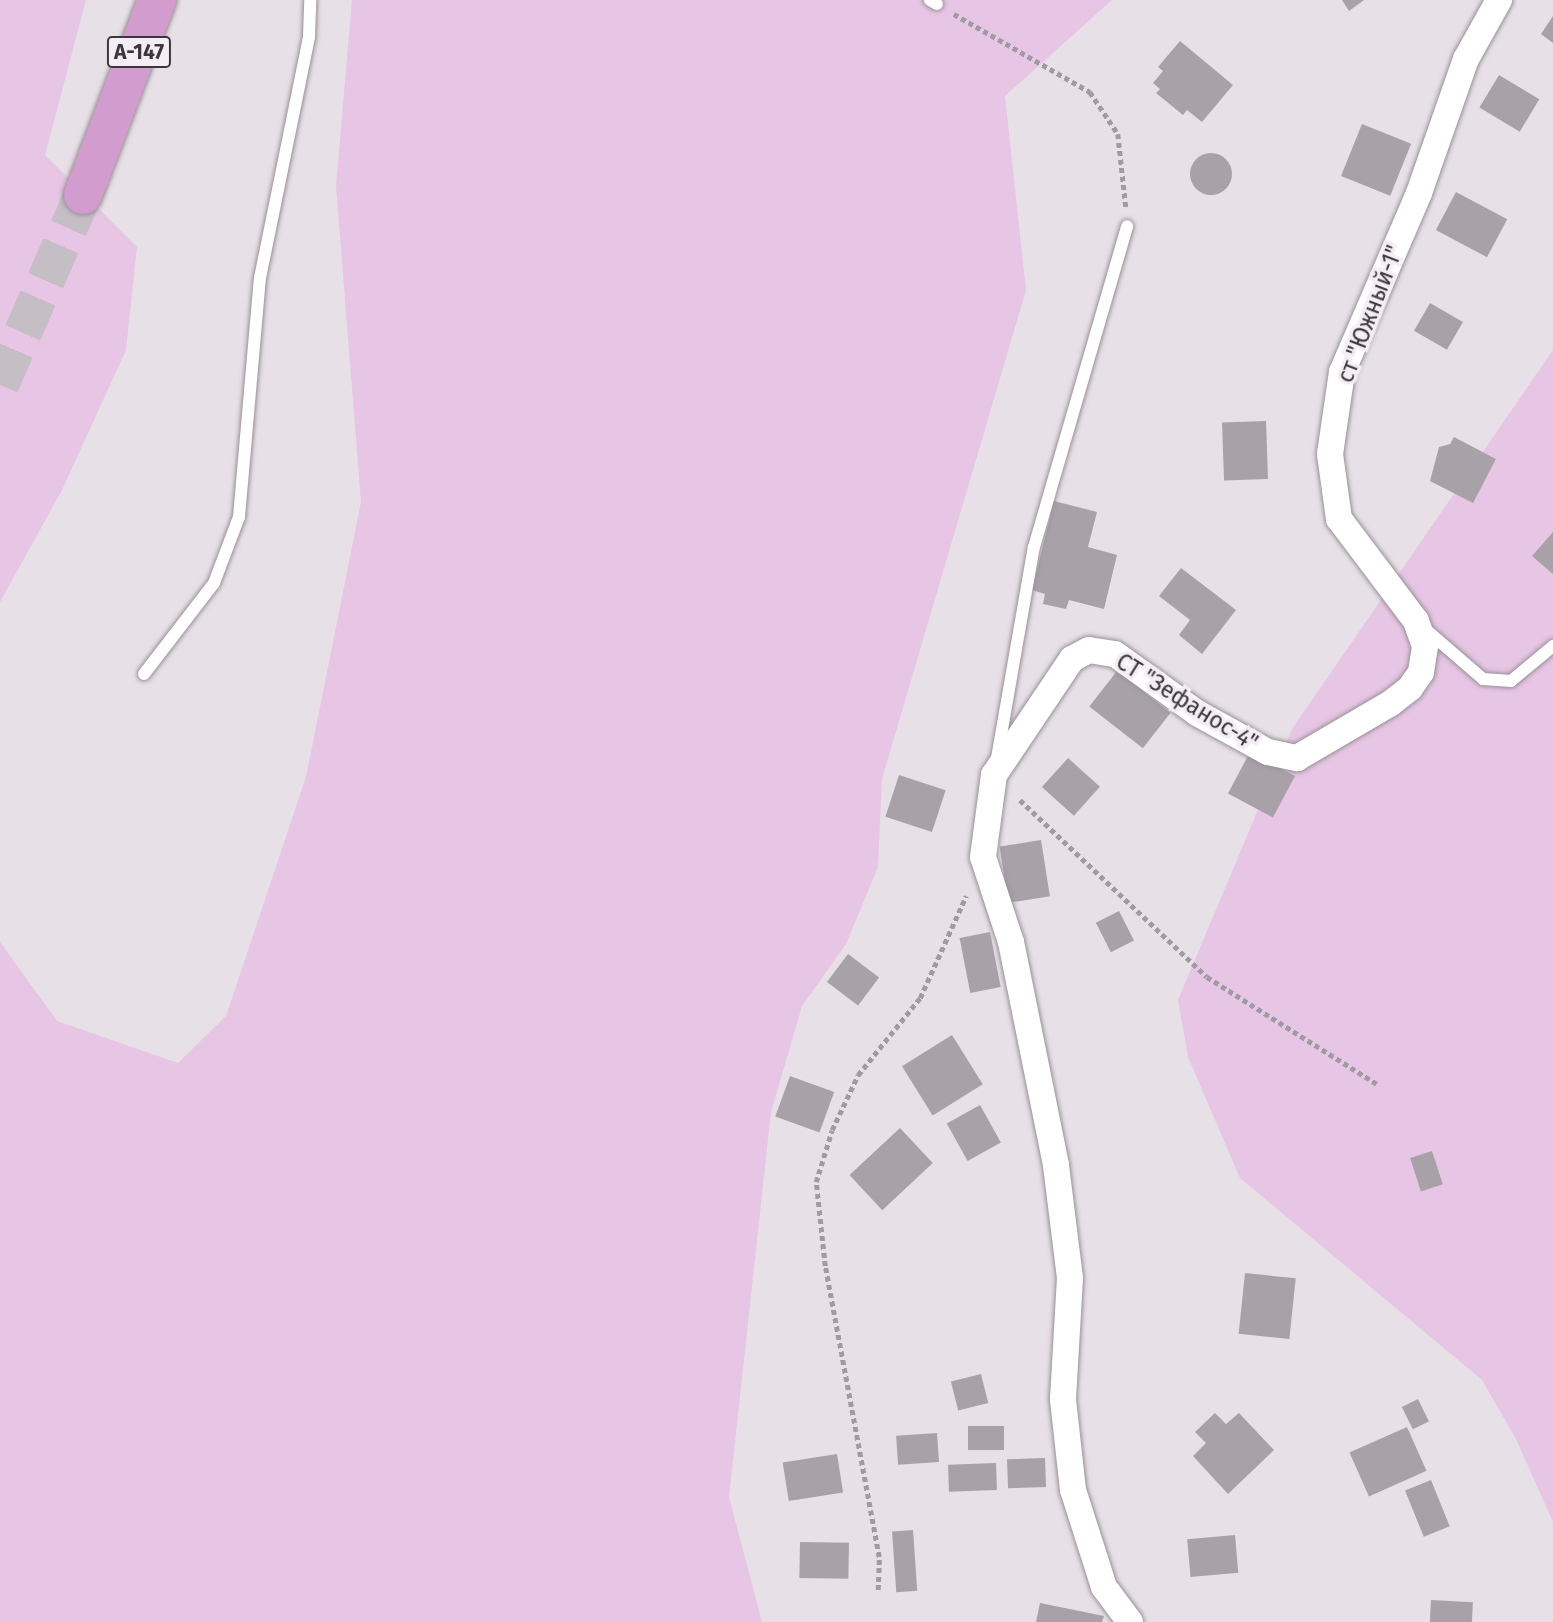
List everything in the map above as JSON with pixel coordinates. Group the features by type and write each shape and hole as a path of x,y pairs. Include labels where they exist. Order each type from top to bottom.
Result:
{"highway":[{"name":"А-147","path":"83,195 157,0"}],"street":[{"name":"ст \"Южный-1\"","path":"1416,621 1339,519 1330,454 1342,372 1419,192 1466,59 1499,0"},
{"name":"СТ \"Зефанос-4\"","path":"994,775 1072,659 1089,650 1115,654 1197,713 1268,752 1297,758 1410,688 1421,672 1425,646 1416,621"},
{"path":"994,775 983,856 1010,942 1056,1165 1070,1278 1063,1399 1073,1490 1104,1587 1130,1622"}],"lane":[{"path":"144,674 214,583 239,517 260,278 309,37 310,0"},
{"path":"994,775 1034,547 1127,226"},
{"path":"1416,621 1483,679 1511,681 1553,646"}],"path":[{"path":"934,2 1090,92 1118,134 1127,226"},
{"path":"994,775 1207,977 1380,1086"},
{"path":"878,1590 879,1557 825,1266 816,1182 832,1130 858,1075 920,998 983,856"}],"shaded area":[{"path":"0,0 86,0 45,155 137,247 126,350 62,490 0,602"},
{"path":"352,0 1112,0 1005,96 1026,290 882,779 878,867 846,944 802,1006 771,1112 729,1497 762,1622 0,1622 0,942 57,1021 178,1063 226,1016 306,777 361,502 336,186"},
{"path":"1553,350 1553,1522 1516,1439 1482,1380 1240,1178 1188,1057 1178,1000 1292,729"}],"building":[{"path":"1342,0 1364,0 1349,11"},
{"path":"1553,16 1553,43 1541,34"},
{"path":"1180,41 1233,85 1202,122 1187,110 1183,115 1156,93 1160,89 1153,83 1163,71 1158,67"},
{"path":"1499,75 1539,99 1520,132 1479,108"},
{"path":"1362,124 1411,144 1390,196 1341,176"},
{"path":"1211,153 1226,159 1232,174 1226,189 1211,195 1196,189 1190,174 1196,159"},
{"path":"1456,192 1507,219 1487,257 1436,230"},
{"path":"1430,303 1463,322 1447,350 1414,331"},
{"path":"1266,421 1268,479 1224,481 1222,423"},
{"path":"1454,437 1496,459 1473,503 1430,481 1439,447 1450,444"},
{"path":"1054,501 1097,512 1088,547 1117,555 1104,609 1069,600 1066,609 1043,604 1045,594 1032,590"},
{"path":"1553,532 1553,574 1532,556"},
{"path":"1181,568 1236,610 1202,654 1179,635 1190,620 1159,596"},
{"path":"1117,671 1171,713 1143,748 1089,706"},
{"path":"1250,752 1295,776 1273,817 1228,793"},
{"path":"1068,758 1100,787 1074,816 1042,787"},
{"path":"899,775 946,790 932,832 885,817"},
{"path":"1041,840 1050,896 1008,903 1000,847"},
{"path":"1119,911 1134,940 1111,952 1096,923"},
{"path":"990,932 1001,987 970,993 960,938"},
{"path":"848,954 879,977 858,1005 827,982"},
{"path":"952,1035 983,1084 933,1115 902,1066"},
{"path":"790,1076 834,1092 819,1132 775,1116"},
{"path":"980,1105 1001,1143 968,1161 947,1123"},
{"path":"900,1128 933,1163 882,1210 850,1175"},
{"path":"1432,1151 1443,1184 1421,1191 1410,1158"},
{"path":"1245,1273 1296,1278 1289,1339 1239,1334"},
{"path":"981,1374 988,1403 958,1411 951,1381"},
{"path":"1418,1399 1429,1421 1413,1429 1402,1407"},
{"path":"1215,1413 1226,1424 1239,1413 1274,1450 1228,1494 1193,1456 1206,1443 1195,1432"},
{"path":"968,1426 1004,1426 1004,1450 968,1450"},
{"path":"1407,1427 1427,1471 1369,1496 1349,1453"},
{"path":"937,1433 939,1462 898,1465 896,1436"},
{"path":"837,1454 843,1493 789,1501 783,1463"},
{"path":"1045,1458 1046,1487 1008,1488 1007,1459"},
{"path":"996,1463 997,1490 949,1492 948,1465"},
{"path":"1431,1480 1450,1526 1424,1537 1405,1490"},
{"path":"913,1530 917,1591 896,1592 892,1531"},
{"path":"1235,1535 1238,1573 1190,1577 1187,1539"},
{"path":"800,1542 849,1543 848,1579 799,1578"},
{"path":"1431,1600 1473,1602 1472,1622 1430,1622"},
{"path":"1040,1603 1104,1616 1102,1622 1036,1622"}],"tunnel":[{"path":"0,385 83,195"}]}
